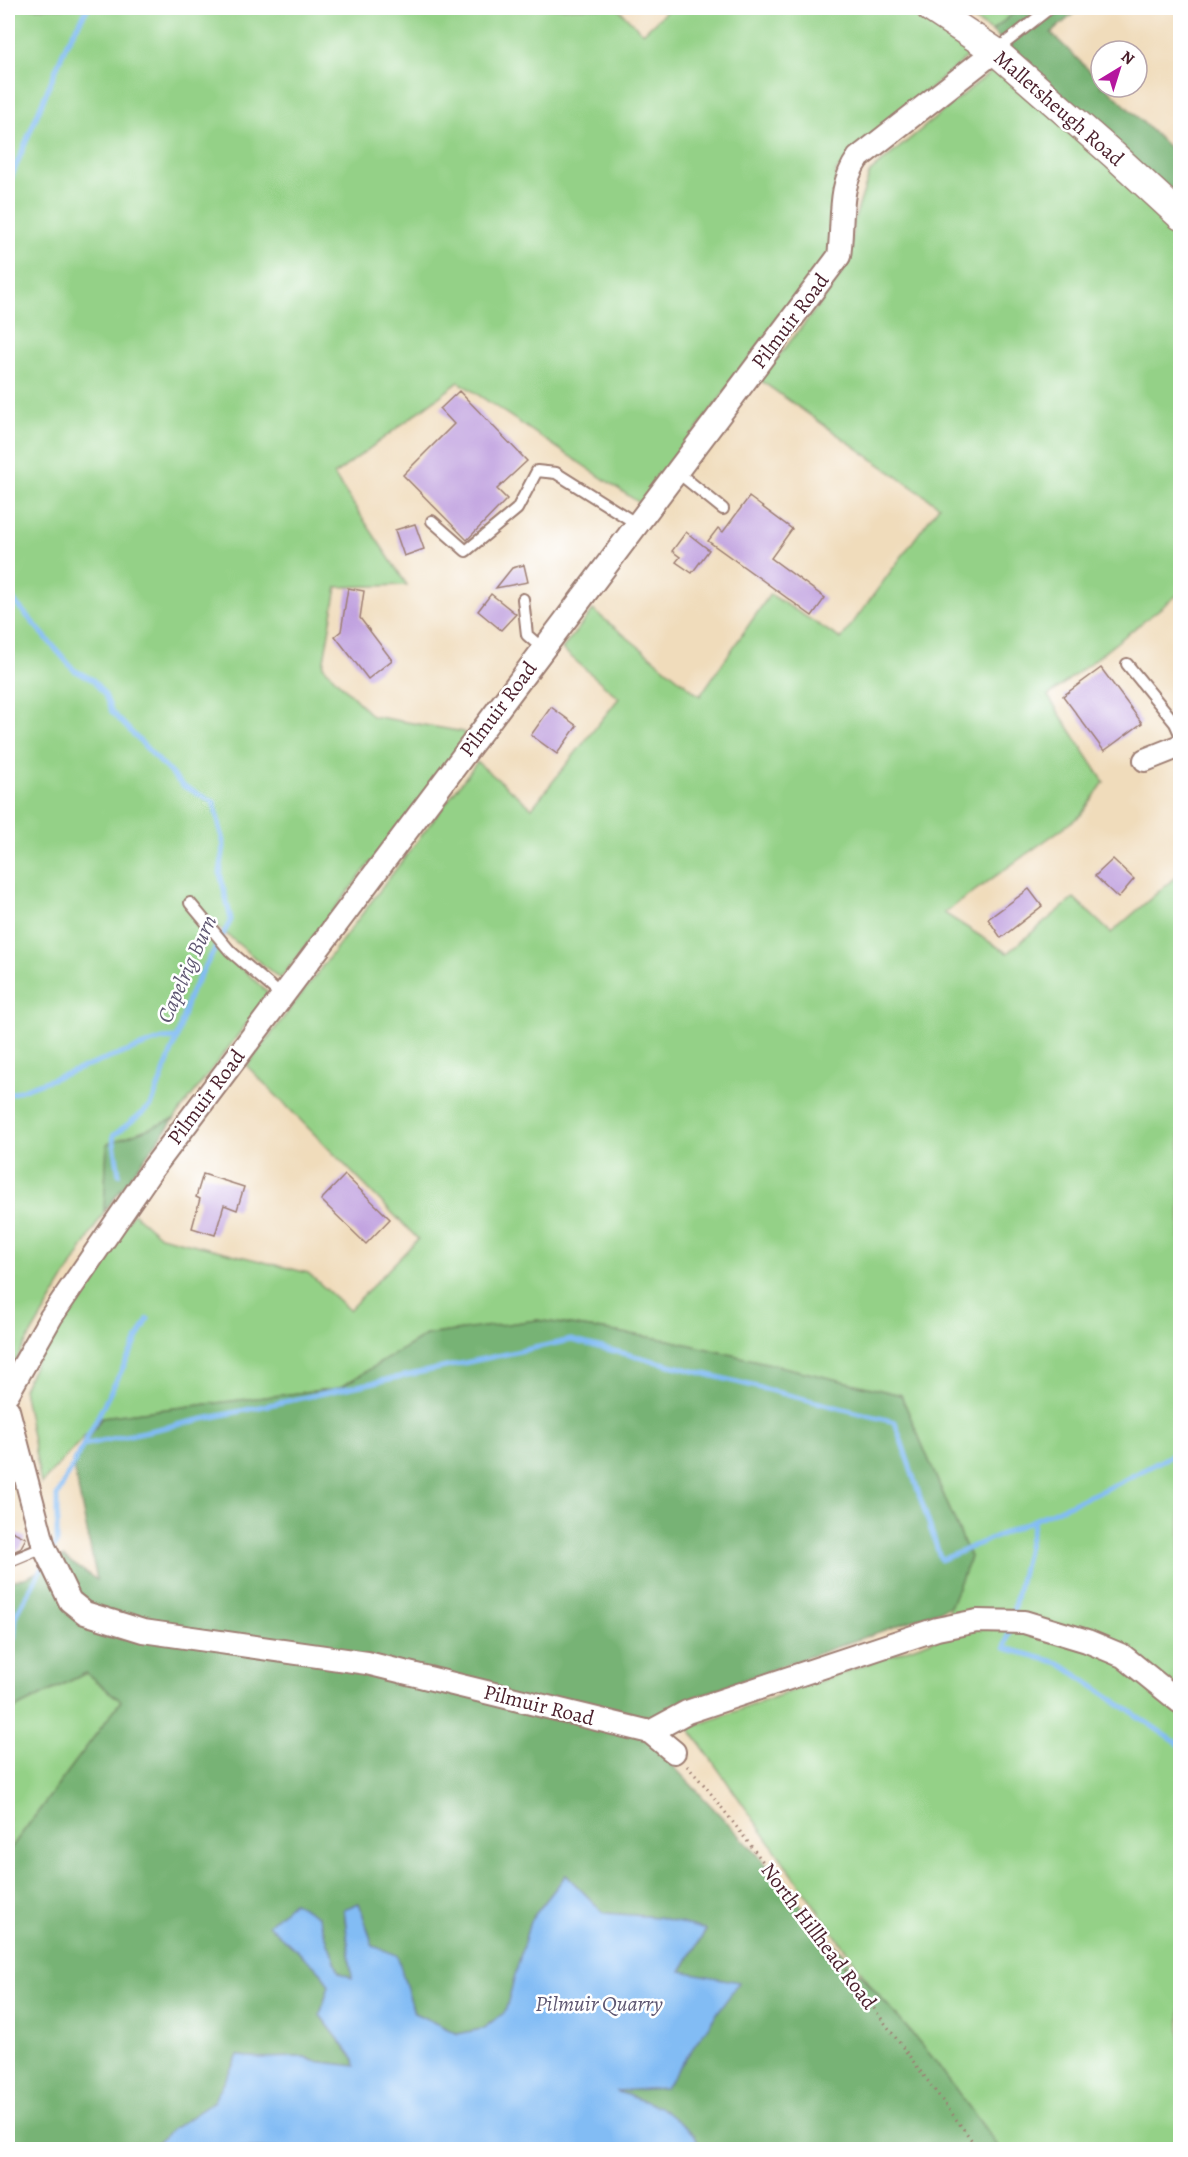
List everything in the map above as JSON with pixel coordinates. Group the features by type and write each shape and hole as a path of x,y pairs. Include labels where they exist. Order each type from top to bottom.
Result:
{"street":[{"name":"Malletsheugh Road","path":"930,8 995,51 1180,216"},
{"name":"Pilmuir Road","path":"8,1393 51,1317 151,1171 839,256 842,237 842,201 849,171 858,158 995,51"},
{"path":"1145,760 1180,746"},
{"name":"Pilmuir Road","path":"8,1410 15,1469 44,1548 70,1601 85,1613 143,1631 366,1663 650,1732"},
{"path":"674,1752 650,1732 687,1712 937,1629 977,1621 1024,1622 1087,1641 1123,1656 1180,1702"}],"lane":[{"path":"995,51 1050,8"},
{"path":"432,521 466,551 517,509 537,471 556,473 637,524"},
{"path":"676,471 723,509"},
{"path":"523,599 527,635 543,649"},
{"path":"1127,664 1175,723 1180,734"},
{"path":"190,903 230,951 282,996"},
{"path":"8,1562 44,1548"}],"path":[{"name":"North Hillhead Road","path":"674,1752 706,1787 979,2150"}],"green space":[{"path":"8,8 617,8 643,33 670,8 911,8 963,42 968,56 836,171 834,246 641,504 459,382 334,475 407,585 337,587 323,666 372,716 464,732 467,739 280,979 218,927 207,935 267,992 267,997 174,1119 107,1144 104,1212 8,1373"},
{"path":"956,8 1020,8 992,31"},
{"path":"1020,8 1080,8 1051,33 1089,70 1089,99 1119,99 1180,158 1180,202 992,31"},
{"path":"993,70 1007,72 1180,233 1180,593 1048,696 1104,782 1081,815 944,913 1007,953 1074,898 1111,933 1180,873 1180,2149 1000,2149 932,2057 872,1987 689,1728 948,1635 950,1607 970,1557 901,1395 669,1340 537,1320 426,1335 339,1388 102,1417 41,1484 23,1389 41,1351 133,1213 160,1236 308,1273 349,1310 418,1239 247,1066 477,762 532,808 619,698 562,649 593,610 700,696 770,594 841,639 939,506 760,380 830,291 849,262 854,221 870,172"},
{"path":"174,1119 104,1212 107,1144"},
{"path":"537,1320 669,1340 901,1395 970,1557 950,1607 683,1701 656,1748 757,1854 932,2057 1000,2149 700,2149 695,2135 614,2091 706,1931 658,1917 604,1913 566,1875 530,1921 506,2012 482,2029 458,2034 414,2013 397,1956 373,1946 359,1903 344,1910 352,1978 339,1972 318,1916 269,1925 321,1972 329,1986 320,2015 354,2059 355,2066 313,2061 305,2057 238,2056 213,2102 173,2129 150,2149 8,2149 8,1852 121,1701 86,1673 8,1712 8,1582 28,1577 63,1557 97,1580 73,1464 102,1417 339,1388 426,1335"},
{"path":"86,1673 121,1701 8,1852 8,1712"}],"water":[{"name":"Pilmuir Quarry","path":"566,1875 604,1913 658,1917 706,1930 681,1971 739,1982 665,2088 616,2091 660,2107 695,2135 700,2149 150,2149 173,2129 213,2102 238,2056 305,2057 313,2061 355,2066 354,2059 320,2015 329,1986 321,1972 268,1925 293,1902 318,1916 339,1972 352,1978 344,1909 359,1903 373,1946 397,1955 414,2013 458,2034 482,2029 505,2012 530,1921"}],"building":[{"path":"459,391 527,461 497,489 507,499 467,540 403,475 454,424 440,409"},
{"path":"749,497 792,529 771,558 825,598 812,616 708,541 718,528 723,532"},
{"path":"415,524 424,549 404,556 395,530"},
{"path":"686,532 709,550 692,573 676,562 680,557 672,551"},
{"path":"524,565 528,582 496,588 512,568"},
{"path":"348,588 364,591 360,618 392,660 368,679 335,636 341,631"},
{"path":"491,594 516,614 501,630 478,611"},
{"path":"1101,668 1142,723 1104,751 1063,696"},
{"path":"551,707 577,726 557,754 531,735"},
{"path":"1113,859 1134,879 1118,898 1095,876"},
{"path":"1029,889 1042,906 1001,938 988,919"},
{"path":"203,1174 244,1187 237,1210 224,1205 215,1235 192,1228 200,1199 196,1197"},
{"path":"345,1175 390,1219 366,1244 321,1200"},
{"path":"8,1529 26,1538 20,1549 8,1554"}],"waterway":[{"name":"Capelrig Burn","path":"8,185 67,43 88,8"},
{"name":"Capelrig Burn","path":"8,594 74,670 93,680 105,695 112,712 183,786 214,802 224,846 220,873 231,920 189,996 177,1038 151,1106 113,1136 119,1174"},
{"path":"8,1095 162,1039 177,1038"},
{"path":"52,1551 57,1542 57,1496 148,1319"},
{"path":"83,1445 571,1340 895,1422 941,1560 1117,1484 1180,1451"},
{"path":"1012,1616 1034,1520"},
{"path":"8,1649 14,1637 16,1615 44,1564"},
{"path":"1010,1628 1005,1648 1059,1663 1180,1745"}]}
